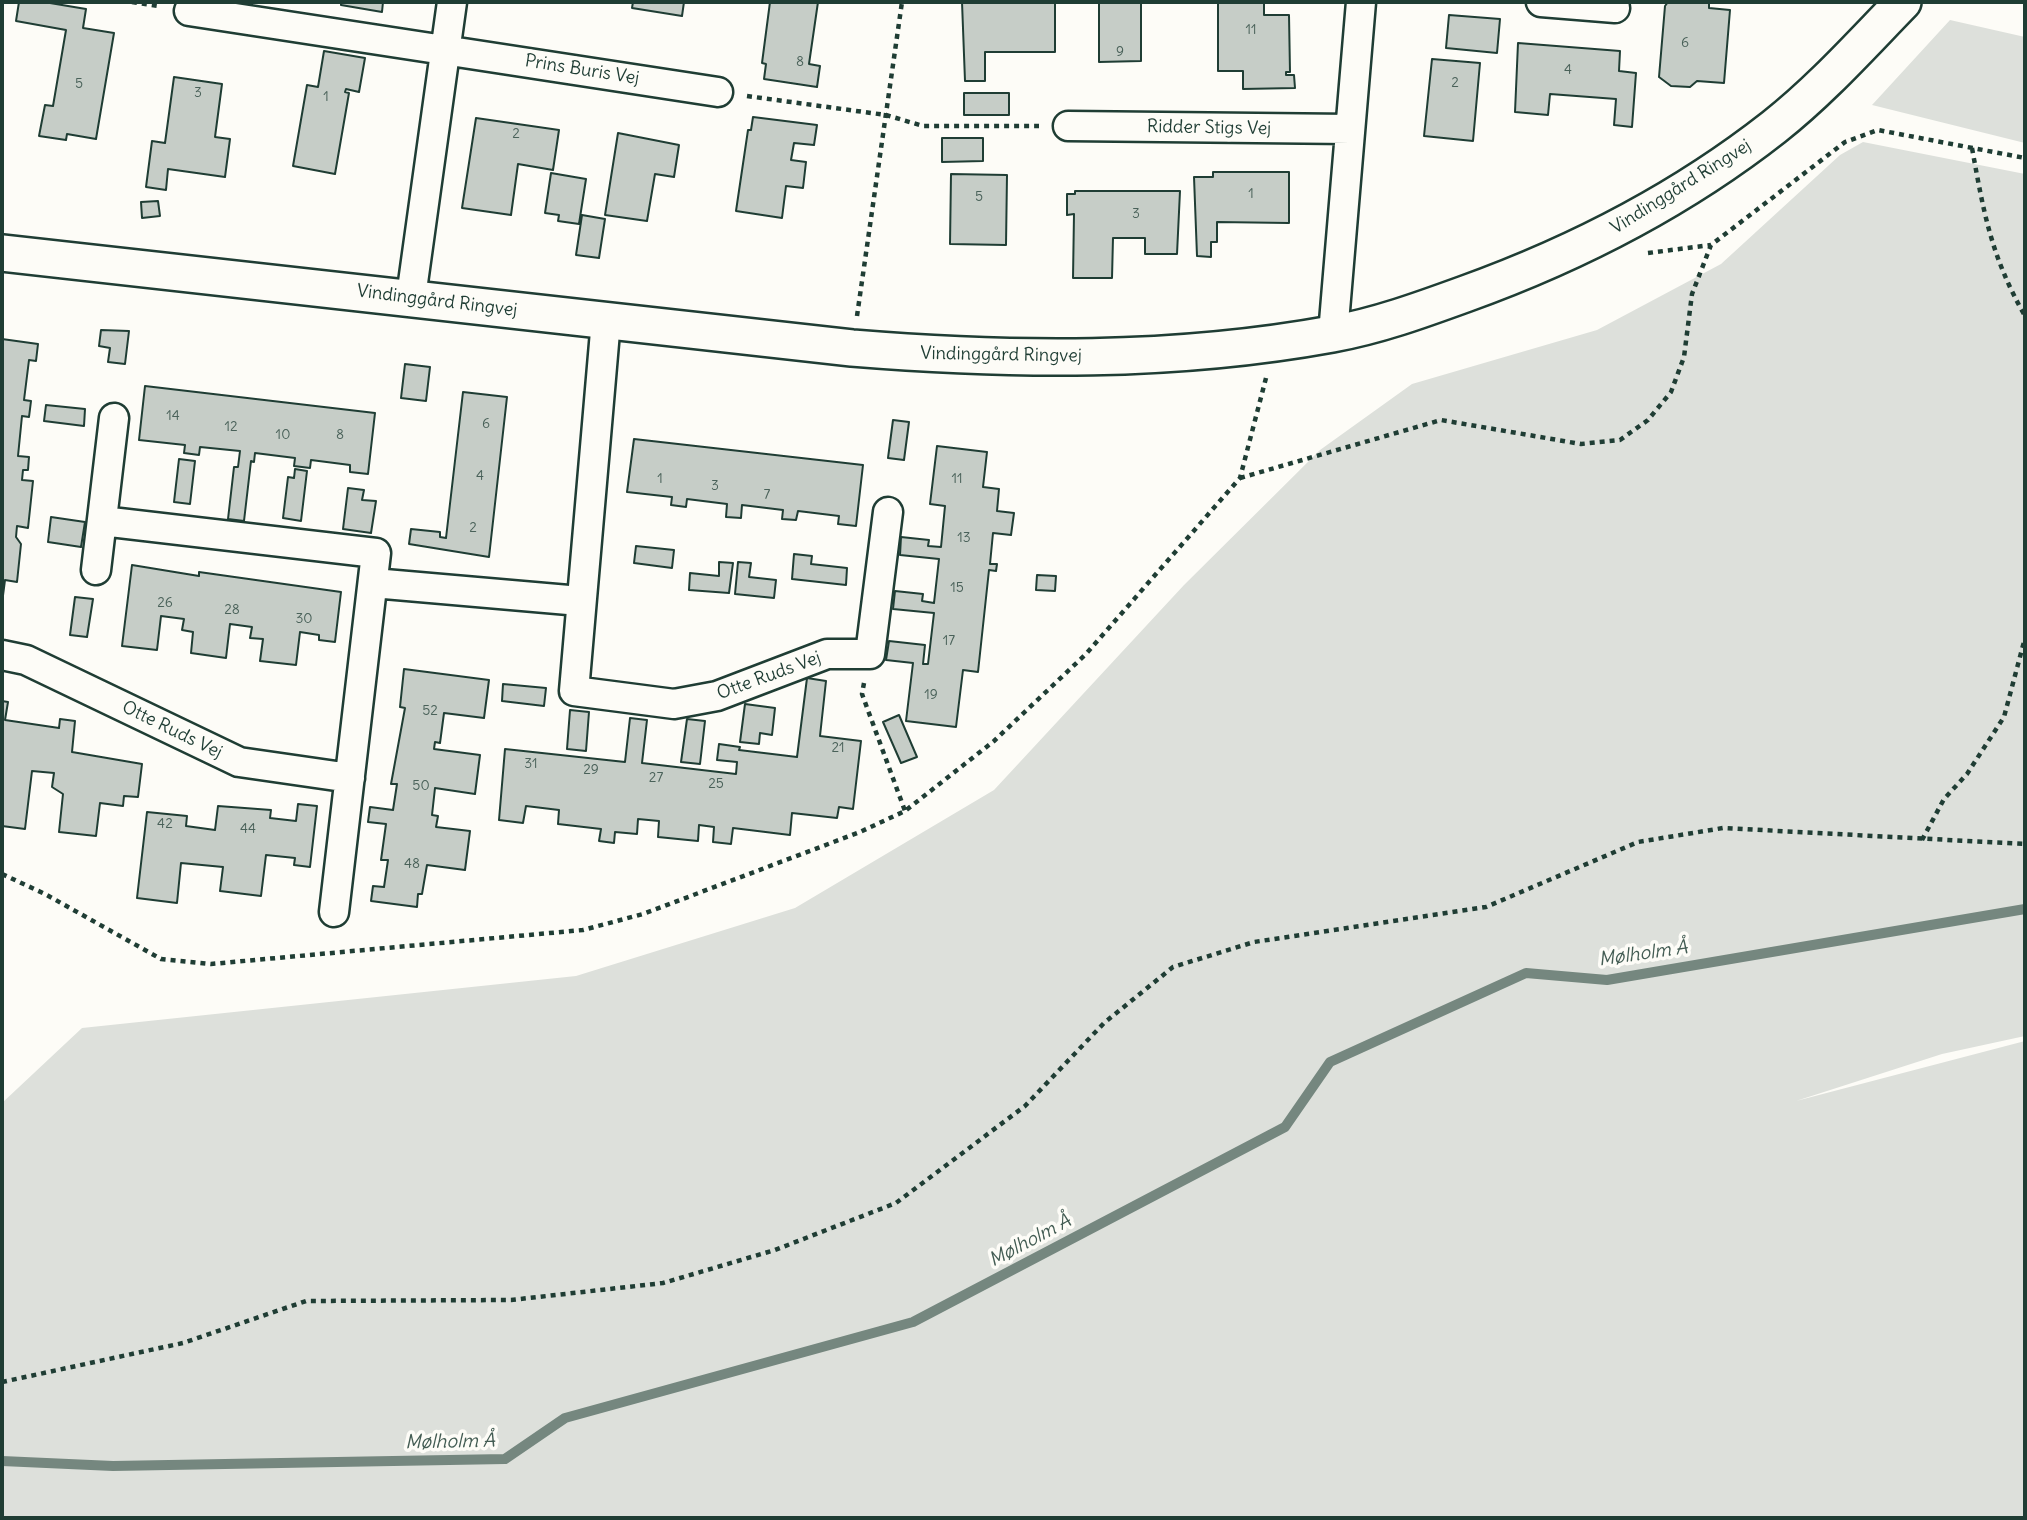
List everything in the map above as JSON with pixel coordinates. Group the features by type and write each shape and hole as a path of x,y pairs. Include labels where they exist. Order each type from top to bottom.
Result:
{"street":[{"path":"411,297 452,2"},
{"path":"1334,334 1362,2"},
{"path":"1541,2 1615,8"},
{"name":"Vindinggård Ringvej","path":"2,253 852,348 958,357 1161,356 1276,343 1334,334 1394,319 1542,266 1641,217 1775,126 1903,2"},
{"name":"Prins Buris Vej","path":"189,11 718,92"},
{"name":"Ridder Stigs Vej","path":"1068,126 1350,129"},
{"name":"Otte Ruds Vej","path":"606,320 574,691 674,704 717,696 827,654 870,654"},
{"path":"96,570 114,418"},
{"path":"870,654 888,512"},
{"path":"102,521 376,553 334,912"},
{"path":"373,583 580,601"},
{"name":"Otte Ruds Vej","path":"2,655 26,660 239,762 350,778"}],"path":[{"path":"852,348 902,2"},
{"path":"718,92 886,115 923,126 1068,126"},
{"path":"1240,478 1441,420 1581,444 1620,440 1648,420 1671,392 1684,357 1692,294 1711,245 1845,142 1878,130 2025,158"},
{"path":"1972,148 1987,231 2007,283 2025,316"},
{"path":"2,874 46,894 161,959 212,964 583,930 643,914 860,832 905,811 994,741 1086,654 1240,478 1276,343"},
{"path":"1922,840 1944,799 1967,774 2004,717 2025,638"},
{"path":"870,654 862,694 905,811"},
{"path":"2,1382 183,1343 306,1301 511,1300 663,1283 775,1250 896,1203 1025,1106 1104,1023 1173,967 1254,942 1486,907 1638,842 1723,828 2025,844"}],"shaded area":[{"path":"1950,20 2025,37 2025,143 1872,105"},
{"path":"1863,142 2025,174 2025,1036 1942,1054 1796,1101 2025,1041 2025,1518 2,1518 2,1103 82,1028 576,976 795,908 994,790 1184,585 1320,450 1412,384 1597,330 1721,264 1840,155"}],"building":[{"path":"19,2 44,2 86,9 83,28 114,33 96,139 67,134 66,140 39,136 45,105 53,106 66,30 16,21"},
{"path":"341,2 383,2 382,12 341,5"},
{"path":"633,2 684,2 682,16 632,8"},
{"path":"770,2 818,2 809,64 820,66 817,87 764,79 766,64 762,63"},
{"path":"962,2 1055,3 1055,52 985,52 985,81 965,81"},
{"path":"1099,2 1141,2 1141,61 1099,62"},
{"path":"1218,2 1264,2 1264,15 1289,15 1290,72 1286,72 1286,75 1294,75 1295,88 1243,89 1243,71 1218,71"},
{"path":"1668,2 1709,2 1709,8 1730,10 1724,83 1697,81 1690,87 1671,86 1659,77 1665,6"},
{"path":"1449,15 1500,19 1497,53 1446,48"},
{"path":"1518,43 1620,51 1619,71 1636,73 1632,127 1614,125 1616,99 1550,94 1548,115 1515,112"},
{"path":"324,51 365,58 359,92 346,89 345,92 349,93 335,174 293,166 307,85 318,87"},
{"path":"1432,59 1480,63 1473,141 1424,136"},
{"path":"174,77 222,84 215,137 230,139 225,177 168,169 166,190 146,187 152,141 165,143"},
{"path":"964,93 1009,93 1009,115 964,115"},
{"path":"753,117 817,125 814,145 794,143 791,160 806,162 803,188 786,186 782,218 736,211 748,130 751,130"},
{"path":"476,118 559,130 553,170 518,164 511,215 462,208"},
{"path":"618,133 679,145 674,177 655,174 647,221 605,215"},
{"path":"942,138 983,138 983,161 942,162"},
{"path":"1213,172 1289,172 1289,223 1217,222 1217,242 1211,242 1211,257 1197,256 1194,177 1213,177"},
{"path":"551,173 586,179 579,224 558,221 559,215 545,213"},
{"path":"951,174 1007,175 1006,245 950,244"},
{"path":"1075,191 1180,191 1177,254 1145,254 1145,238 1113,238 1112,278 1073,278 1074,214 1067,215 1067,194 1075,194"},
{"path":"158,201 160,216 142,218 141,202"},
{"path":"582,215 605,219 599,258 576,255"},
{"path":"101,330 129,331 125,364 108,362 110,348 99,346"},
{"path":"2,339 38,344 36,361 29,360 24,400 31,401 29,417 22,416 18,456 29,457 28,470 23,470 22,480 33,481 28,528 17,526 16,537 21,544 17,582 5,580 2,603"},
{"path":"405,364 430,367 426,401 401,398"},
{"path":"145,386 375,413 368,474 350,472 350,465 311,460 310,468 294,466 295,458 255,453 254,462 251,461 244,521 228,519 234,467 238,467 240,451 200,447 199,455 184,453 185,445 139,440"},
{"path":"463,392 507,397 489,557 409,544 411,529 440,532 440,537 446,538"},
{"path":"46,405 85,409 84,426 44,421"},
{"path":"893,420 909,422 904,460 888,458"},
{"path":"634,439 863,465 856,526 838,524 839,516 798,511 796,520 782,519 783,510 742,505 741,518 726,517 727,504 687,499 686,507 671,505 672,497 627,492"},
{"path":"937,446 987,452 983,487 999,489 997,511 1014,513 1011,535 993,533 990,564 997,564 996,571 989,570 978,672 963,670 956,727 906,721 913,663 886,660 889,641 925,645 923,664 928,664 934,613 893,609 895,591 923,594 922,601 934,603 939,559 900,555 901,537 929,540 928,546 941,547 945,506 930,504"},
{"path":"179,459 195,461 190,504 174,502"},
{"path":"295,469 307,471 301,521 283,518 288,477 294,478"},
{"path":"348,488 364,490 362,500 376,501 371,533 343,529"},
{"path":"51,517 85,522 81,547 48,542"},
{"path":"636,546 674,550 672,568 634,563"},
{"path":"794,554 812,556 811,564 847,568 846,585 792,579"},
{"path":"719,562 733,563 729,593 689,590 690,573 719,576"},
{"path":"738,562 751,563 749,577 776,580 774,598 735,594"},
{"path":"132,565 199,576 199,572 341,592 335,642 319,640 319,635 300,632 296,665 260,661 263,639 250,638 252,627 230,624 226,658 191,653 193,632 182,630 184,619 161,616 157,650 122,646"},
{"path":"1037,575 1056,576 1055,591 1036,590"},
{"path":"75,597 93,599 87,637 70,635"},
{"path":"404,669 489,680 484,718 444,713 440,743 435,742 434,749 480,755 475,794 435,788 432,815 438,816 436,827 470,831 465,870 427,865 417,907 371,901 373,886 384,887 388,860 381,860 386,824 368,822 370,807 393,810 397,784 391,784 405,708 400,707"},
{"path":"807,678 826,681 820,736 861,741 853,809 839,807 837,818 792,813 790,835 733,828 731,844 713,842 714,827 699,825 698,841 658,837 659,821 638,819 637,834 615,832 614,843 599,841 601,829 558,824 559,810 526,806 523,823 499,820 505,749 625,762 630,718 647,720 642,763 736,774 737,762 717,760 719,744 740,747 739,750 797,757"},
{"path":"503,684 546,688 544,706 502,701"},
{"path":"2,701 8,702 5,720 59,728 60,719 75,721 72,752 142,764 138,797 124,796 123,806 100,803 96,836 59,832 63,794 52,787 54,773 32,771 25,829 2,826"},
{"path":"745,704 775,708 772,735 760,733 759,744 740,742"},
{"path":"570,710 589,712 586,751 567,749"},
{"path":"899,715 917,757 901,763 883,722"},
{"path":"687,719 705,721 700,764 681,762"},
{"path":"298,804 317,806 310,867 294,865 295,858 266,855 261,896 220,891 223,867 181,863 177,903 137,898 147,812 187,816 186,826 215,830 218,806 271,810 270,818 296,821"}],"waterway":[{"name":"Mølholm Å","path":"2,1461 113,1466 505,1459 565,1418 913,1322 1285,1127 1330,1062 1526,973 1607,980 2025,909"}]}
